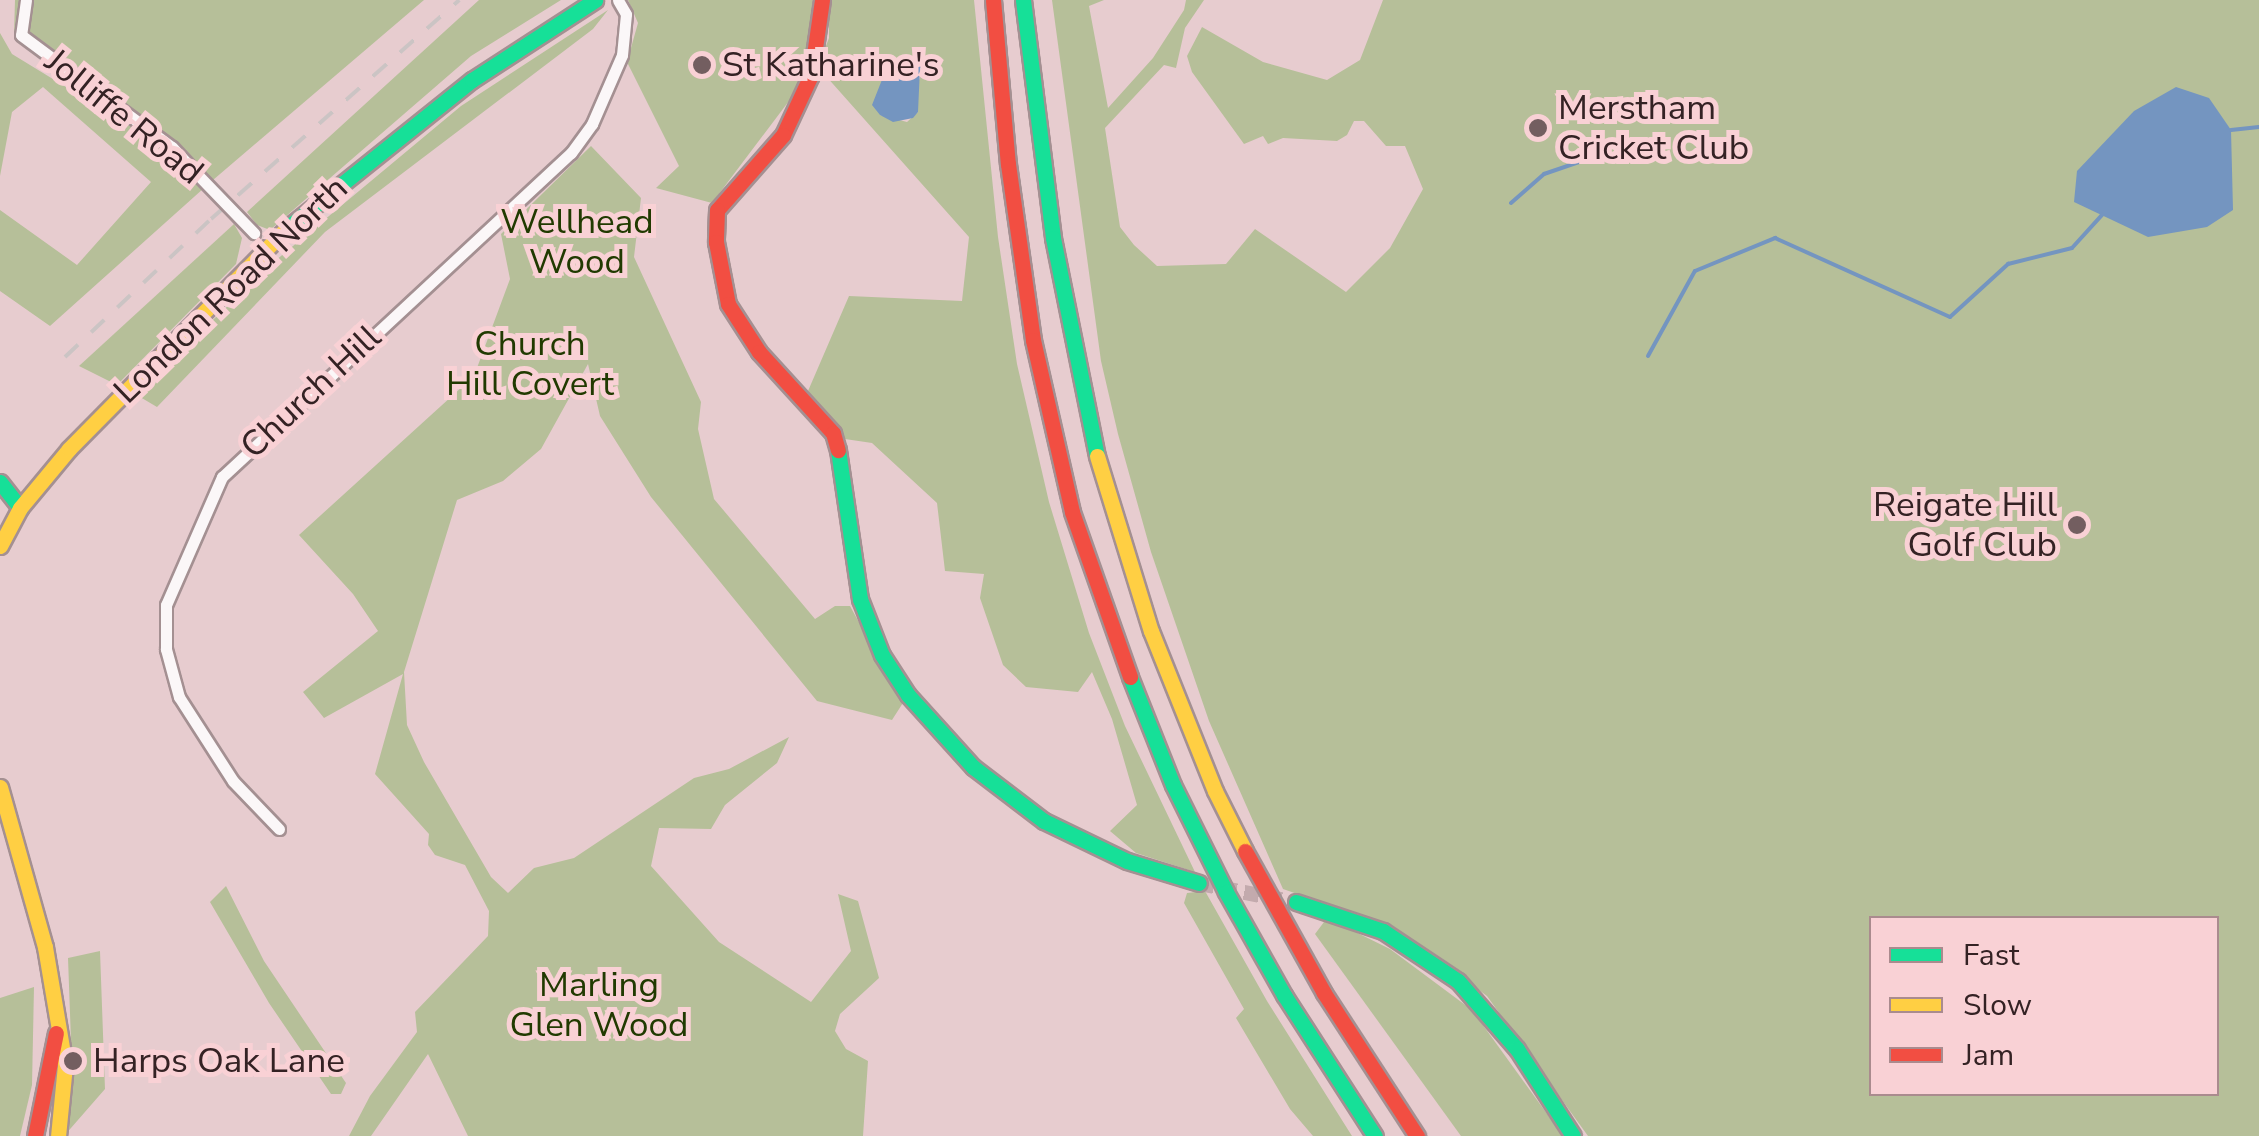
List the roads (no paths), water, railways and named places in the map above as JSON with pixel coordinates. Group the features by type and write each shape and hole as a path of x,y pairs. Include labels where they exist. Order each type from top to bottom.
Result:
{"main road":[{"name":"London Road North","path":"0,546 20,508 80,438 266,245 368,159 472,80 595,0"},
{"path":"822,0 811,75 782,135 716,210 716,242 728,304 759,352 833,432 844,477 860,599 882,655 908,695 973,766 1044,822 1098,850 1198,883"},
{"path":"994,0 1008,164 1033,340 1058,455 1102,605 1150,734 1198,839 1284,995 1375,1136"},
{"path":"1023,0 1062,296 1099,465 1132,576 1185,720 1240,842 1324,993 1418,1136"},
{"path":"0,482 20,508"},
{"path":"0,787 45,946 65,1064 58,1136"},
{"path":"1296,902 1384,932 1458,981 1518,1049 1573,1136"},
{"path":"36,1136 57,1028"}],"street":[{"name":"Jolliffe Road","path":"26,0 21,35 172,148 266,245"},
{"name":"Church Hill","path":"278,829 234,781 179,697 166,648 166,605 186,556 222,477 571,152 592,124 622,55 626,14 618,0"}],"water":[{"path":"930,56 920,68 918,112 913,118 893,122 880,115 872,105 887,67"},
{"path":"2176,87 2209,98 2231,130 2233,210 2207,227 2148,237 2074,202 2077,171 2134,111"}],"waterway":[{"path":"2231,130 2259,127"},
{"path":"1511,203 1544,174 1597,156"},
{"path":"1648,356 1695,271 1775,238 1950,317 2008,264 2072,248 2102,215"}],"tunnel":[{"path":"1199,883 1296,902"}],"railway":[{"path":"65,357 211,219 459,0"}],"place":[{"name":"St Katharine's","path":"702,65"},
{"name":"Merstham Cricket Club","path":"1538,128"},
{"name":"Reigate Hill Golf Club","path":"2077,525"},
{"name":"Harps Oak Lane","path":"73,1061"}],"park label":[{"name":"Wellhead Wood","path":"577,242"},
{"name":"Church Hill Covert","path":"530,364"},
{"name":"Marling Glen Wood","path":"599,1005"}]}
